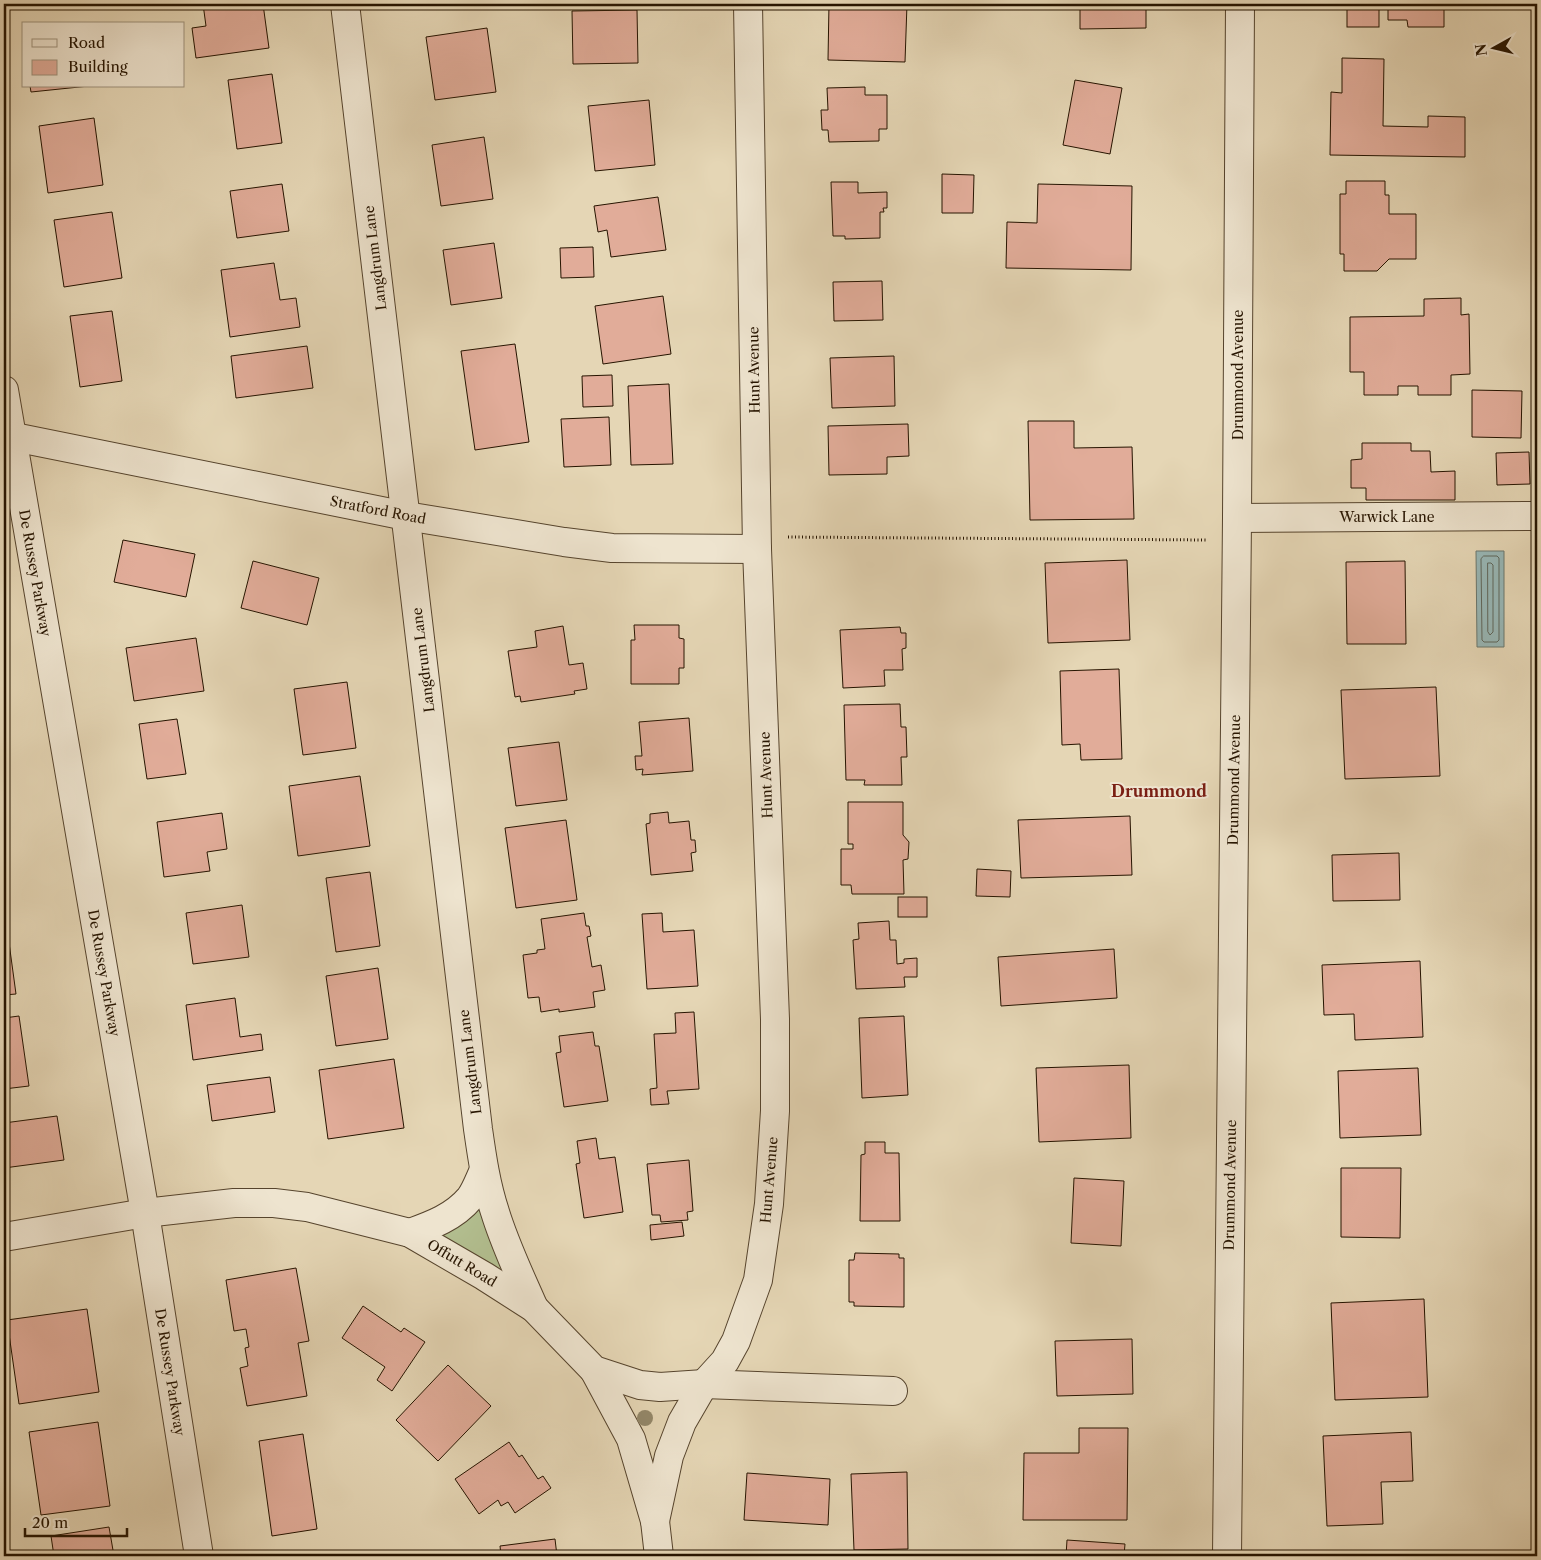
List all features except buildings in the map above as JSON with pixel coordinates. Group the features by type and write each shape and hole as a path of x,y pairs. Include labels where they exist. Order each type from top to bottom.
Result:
{"street":[{"name":"Langdrum Lane","path":"345,4 484,1170 494,1211 510,1254 534,1308"},
{"name":"Hunt Avenue","path":"655,1521 669,1456 682,1422 704,1384 725,1360 736,1341 758,1280 769,1204 775,1111 775,1019 757,543 748,4"},
{"name":"Drummond Avenue","path":"1227,1556 1240,4"},
{"name":"De Russey Parkway","path":"4,390 8,435 145,1213 198,1556"},
{"name":"Stratford Road","path":"8,435 406,516 612,548 757,543"},
{"name":"Warwick Lane","path":"1237,518 1537,516"},
{"path":"410,1233 432,1226 451,1215 471,1197 484,1170"},
{"name":"Offutt Road","path":"4,1237 145,1213 234,1203 274,1203 317,1209 410,1233 484,1276 534,1308 594,1370 640,1385 660,1387 704,1384 893,1391"},
{"path":"594,1370 631,1439 655,1521 659,1556"}],"path":[{"path":"757,543 1208,540"}],"green space":[{"path":"480,1206 514,1281 441,1239 440,1232"}],"water":[{"path":"1476,551 1504,551 1504,647 1477,647"}],"district":[{"name":"Drummond","path":"1159,791"}]}
